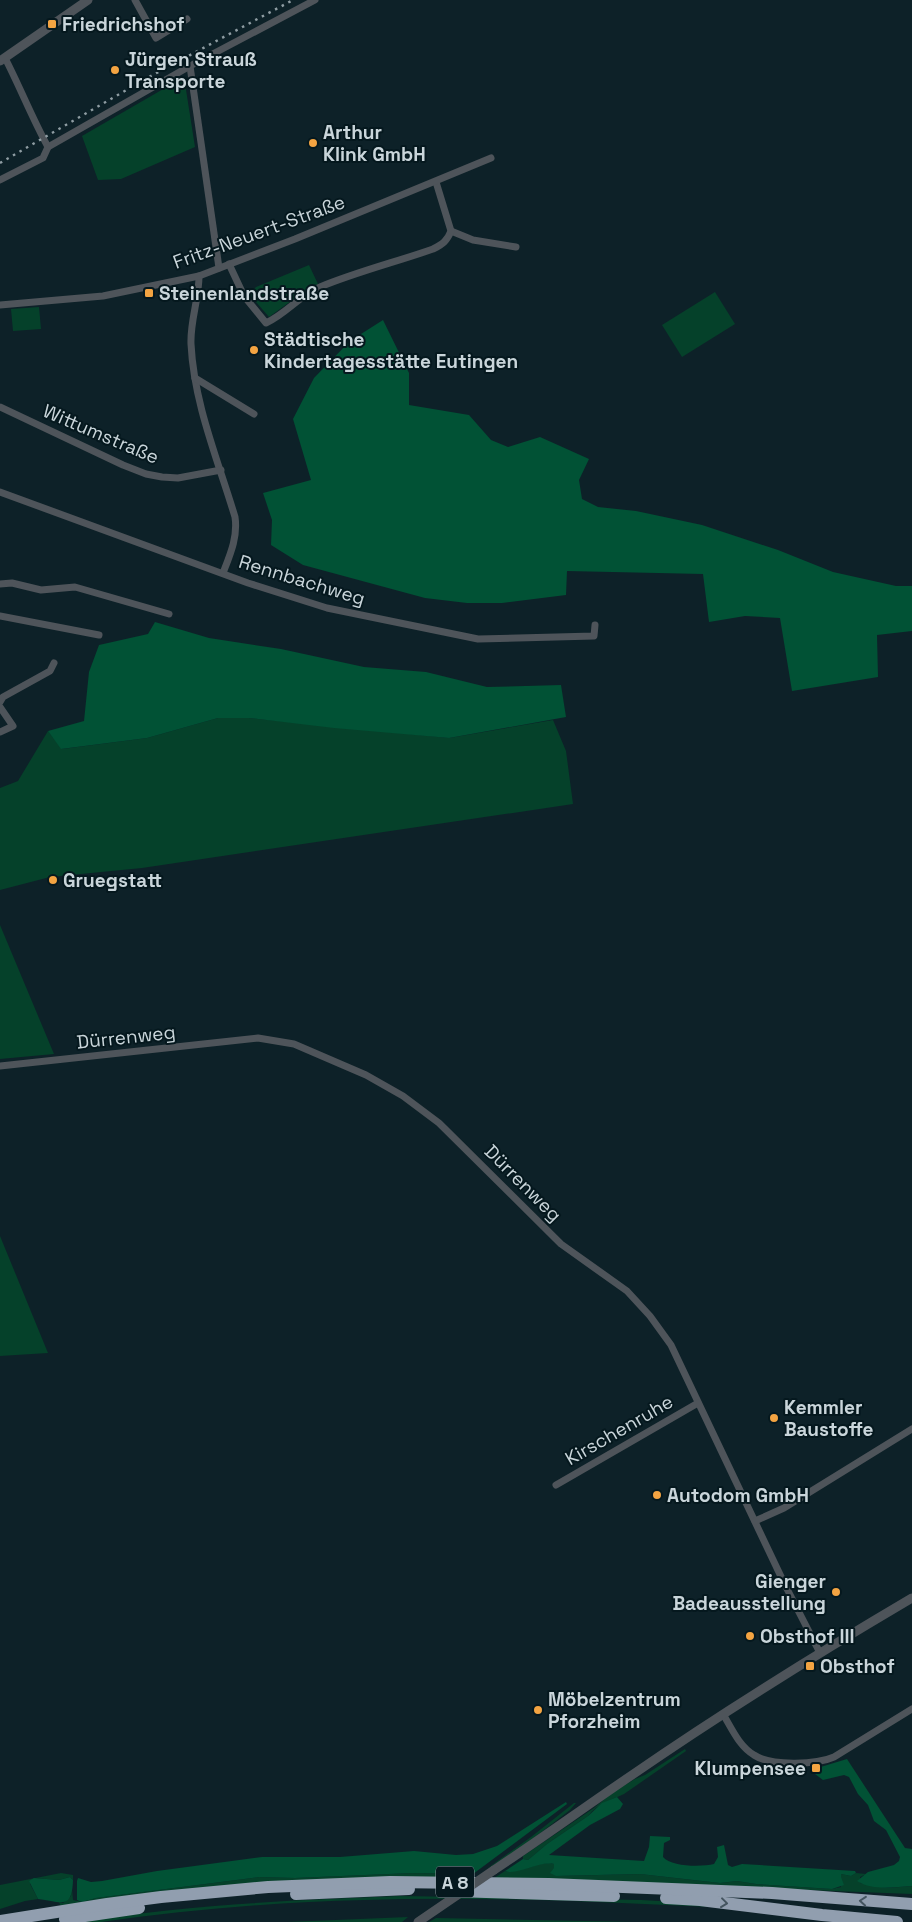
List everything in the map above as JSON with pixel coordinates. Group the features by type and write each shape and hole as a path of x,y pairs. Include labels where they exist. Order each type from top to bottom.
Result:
{"highway":[{"name":"A 8","path":"0,1921 171,1896 268,1887 390,1882 549,1884 772,1894 912,1904"},
{"name":"A 8","path":"48,1922 166,1904 266,1895 411,1889 700,1900 897,1922"}],"street":[{"path":"48,147 31,116 16,79 3,60 88,0"},
{"path":"136,0 156,38 187,19"},
{"path":"0,180 42,158 48,147 190,66 315,0"},
{"path":"190,66 219,268"},
{"name":"Fritz-Neuert-Straße","path":"0,305 103,296 199,276 436,182 491,158"},
{"path":"229,264 244,296 266,323 319,288 443,244 451,231 436,182"},
{"path":"451,231 473,240 516,247"},
{"path":"199,276 191,342 195,378 199,402 221,470 236,527 236,537 223,573"},
{"path":"195,378 254,414"},
{"name":"Wittumstraße","path":"0,407 146,474 178,478 221,470"},
{"name":"Rennbachweg","path":"0,492 248,583 327,608 478,639 594,636 595,624"},
{"path":"0,584 12,583 41,590 75,587 170,614"},
{"path":"0,616 99,634"},
{"path":"0,702 3,697 50,671 54,663"},
{"path":"0,707 13,726 0,732"},
{"name":"Dürrenweg","path":"0,1066 258,1038 294,1044 366,1075 403,1096 439,1123 561,1244 627,1291 650,1316 671,1345 785,1585 820,1653"},
{"name":"Kirschenruhe","path":"556,1485 698,1403"},
{"path":"755,1521 784,1508 912,1429"},
{"path":"418,1922 632,1774 723,1714 912,1598"},
{"path":"723,1714 738,1740 753,1755 766,1760 811,1763 834,1757 912,1709"}],"green space":[{"path":"184,77 195,147 121,179 98,180 82,136"},
{"path":"309,265 318,284 309,288 269,317 249,294 256,287"},
{"path":"715,292 735,324 682,357 662,325"},
{"path":"39,307 41,329 13,331 11,309"},
{"path":"383,320 409,373 409,405 469,415 491,440 508,447 540,437 589,459 579,480 582,499 598,507 636,511 702,525 778,550 833,572 896,586 912,586 912,631 877,635 878,677 792,691 780,618 745,616 709,622 703,574 567,571 566,595 502,603 467,603 425,598 303,565 271,545 272,520 263,493 311,480 293,419 314,378 350,341"},
{"path":"155,622 209,638 281,649 364,667 426,672 487,687 561,685 566,717 449,738 249,718 218,718 147,738 61,749 48,731 84,721 89,672 99,645 148,634"},
{"path":"218,718 249,718 449,738 553,720 566,751 573,804 142,868 50,877 0,890 0,788 18,781 48,731 62,749 147,738"},
{"path":"0,925 54,1054 0,1059"},
{"path":"0,1236 48,1353 0,1356"},
{"path":"685,1749 686,1751 624,1794 596,1808 528,1860 523,1859 523,1856 594,1808 613,1792 645,1775"},
{"path":"847,1759 905,1848 912,1849 912,1886 877,1887 857,1881 868,1872 894,1865 899,1861 900,1857 886,1830 874,1821 868,1805 858,1794 849,1777 844,1775 823,1780 815,1774 814,1769"},
{"path":"617,1797 623,1804 620,1809 590,1825 549,1855 644,1861 649,1847 650,1836 670,1837 670,1840 664,1843 663,1857 673,1863 695,1866 714,1864 718,1857 717,1847 724,1845 728,1865 732,1867 742,1864 855,1871 856,1873 851,1876 841,1874 844,1885 832,1889 737,1881 720,1883 640,1874 556,1876 550,1873 554,1868 554,1864 541,1865 515,1872 505,1871 523,1859 528,1860 547,1844 588,1816 602,1803"},
{"path":"566,1802 567,1804 473,1874 412,1873 295,1878 259,1877 96,1898 82,1902 77,1900 78,1878 91,1882 102,1881 157,1871 262,1857 340,1857 414,1851 456,1855 473,1854 497,1846"},
{"path":"576,1803 570,1810 525,1845 485,1870 531,1837"},
{"path":"549,1863 554,1864 556,1876 640,1874 720,1883 737,1881 832,1889 841,1887 841,1874 851,1876 856,1873 866,1874 860,1877 860,1883 887,1888 912,1886 912,1894 494,1878 505,1871"},
{"path":"61,1873 73,1875 73,1880 70,1877 59,1880 35,1878"},
{"path":"412,1873 473,1874 469,1878 61,1907 59,1902 63,1903 71,1896 72,1889 73,1900 82,1902 96,1898 259,1877 295,1878"},
{"path":"70,1877 73,1880 72,1890 68,1900 64,1902 38,1899 29,1881 34,1878 59,1880"},
{"path":"34,1878 30,1884 38,1899 0,1909 0,1885"},
{"path":"399,1896 641,1900 713,1904 712,1907 495,1899 365,1900 200,1910 101,1922 79,1922 199,1907"},
{"path":"408,1917 402,1922 287,1922"},
{"path":"436,1918 635,1922 429,1922"}],"railway":[{"path":"0,163 149,77 293,0"}],"place":[{"name":"Friedrichshof","path":"52,24"},
{"name":"Jürgen Strauß Transporte","path":"115,70"},
{"name":"Arthur Klink GmbH","path":"313,143"},
{"name":"Steinenlandstraße","path":"149,293"},
{"name":"Städtische Kindertagesstätte Eutingen","path":"254,350"},
{"name":"Gruegstatt","path":"53,880"},
{"name":"Kemmler Baustoffe","path":"774,1418"},
{"name":"Autodom GmbH","path":"657,1495"},
{"name":"Gienger Badeausstellung","path":"836,1592"},
{"name":"Obsthof III","path":"750,1636"},
{"name":"Obsthof","path":"810,1666"},
{"name":"Möbelzentrum Pforzheim","path":"538,1710"},
{"name":"Klumpensee","path":"816,1768"}]}
